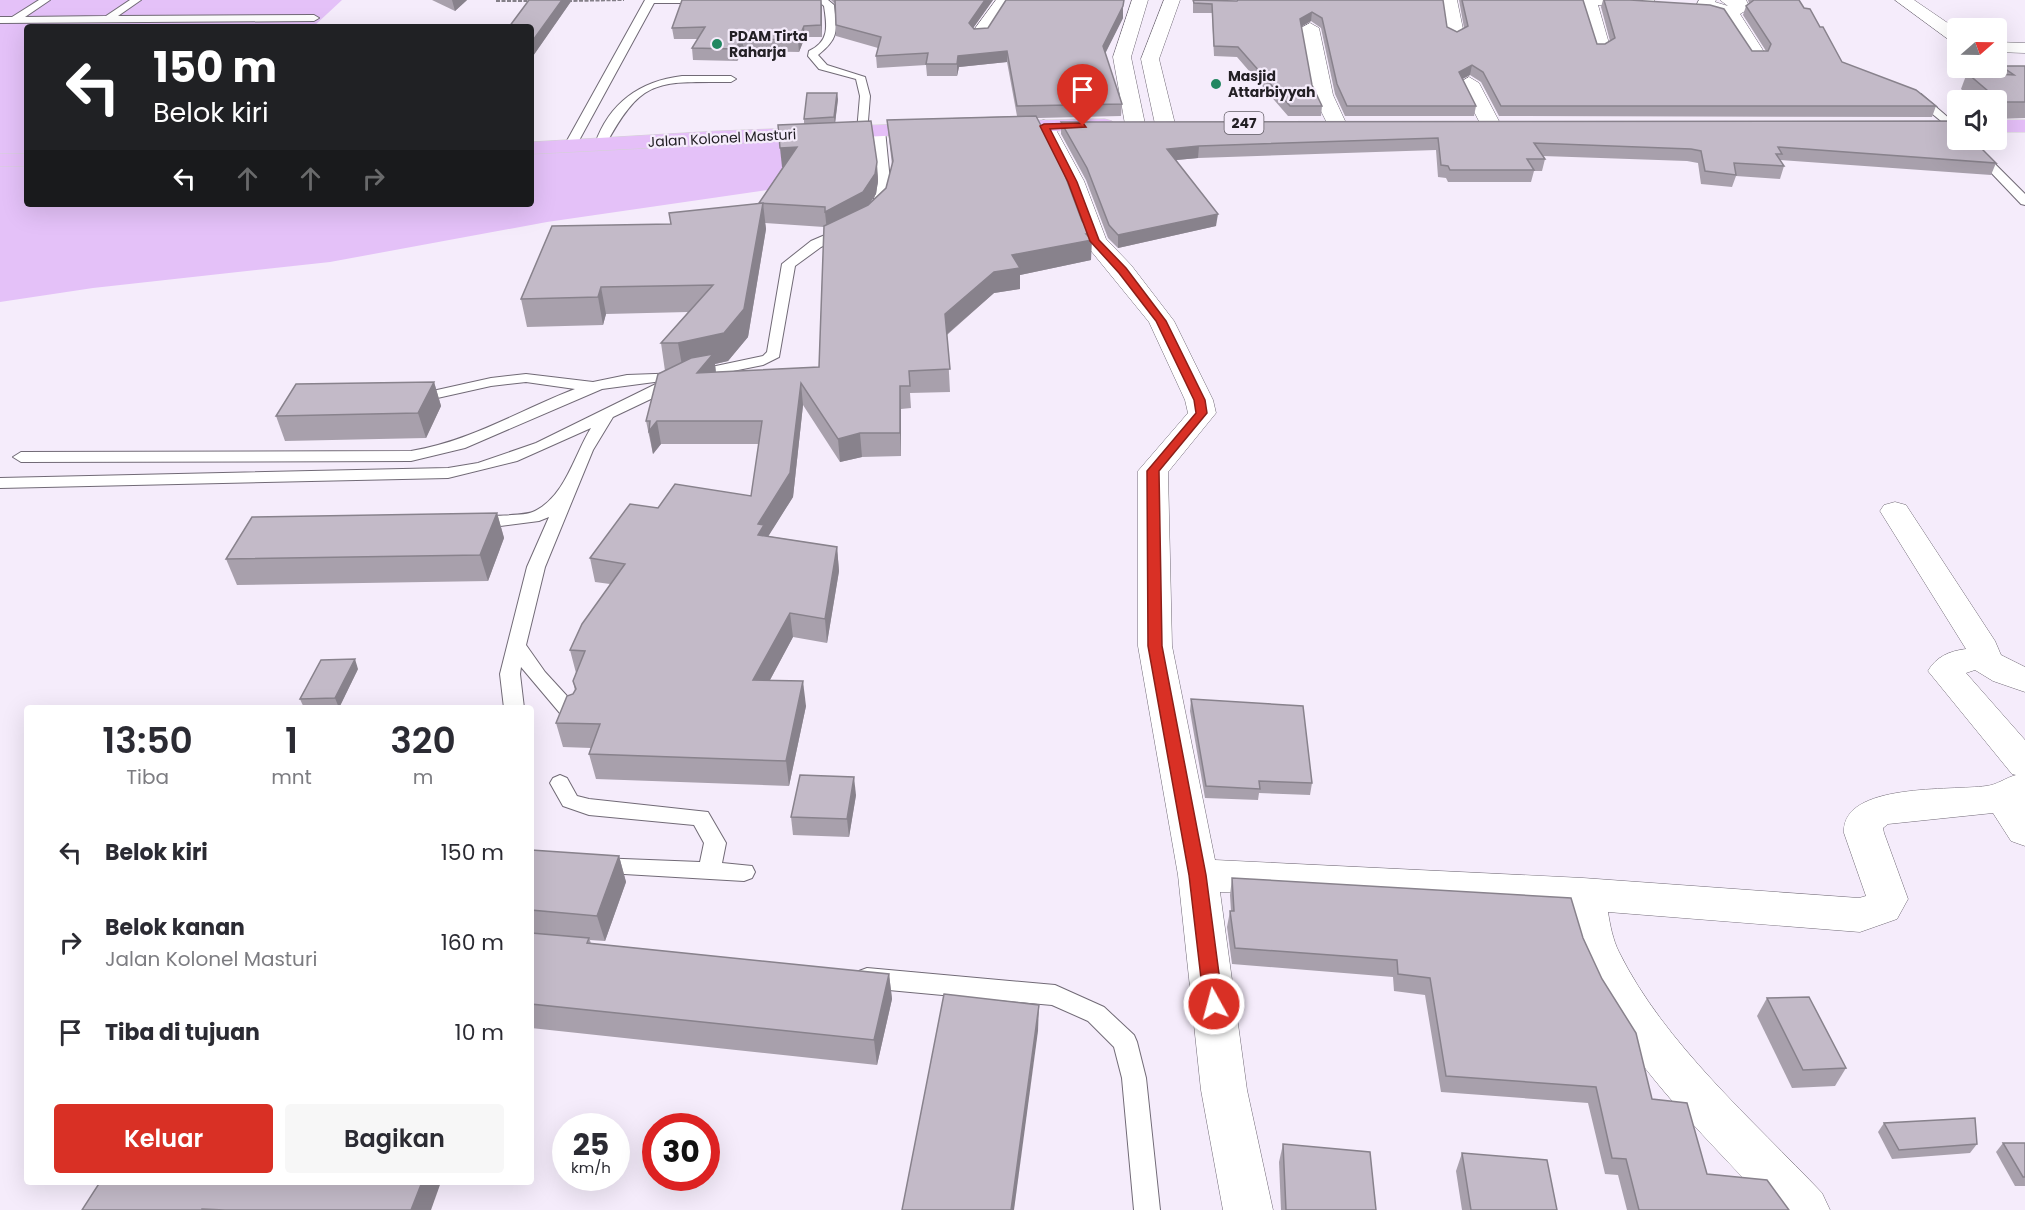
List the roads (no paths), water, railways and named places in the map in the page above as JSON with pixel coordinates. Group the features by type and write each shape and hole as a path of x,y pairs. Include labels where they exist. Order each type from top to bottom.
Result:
{"main road":[{"path":"1313,123 1346,124"},
{"path":"977,127 1187,124"},
{"path":"1465,125 1514,125"},
{"path":"1921,125 1947,129"},
{"path":"2007,126 2025,126"},
{"name":"Jalan Kolonel Masturi","path":"534,148 955,128"},
{"path":"0,160 24,160"}],"street":[{"path":"980,34 1005,0"},
{"path":"1135,124 1122,57 1140,0"},
{"path":"1165,124 1150,59 1172,0 1193,2"},
{"path":"1449,0 1455,34"},
{"path":"1601,47 1589,0 1668,4"},
{"path":"1903,0 1947,30"},
{"path":"1690,6 1729,5 1757,55"},
{"path":"1134,21 1164,22"},
{"path":"1310,28 1323,95 1346,124"},
{"path":"2007,47 2025,48"},
{"path":"1469,83 1491,125"},
{"path":"1044,126 1073,182 1095,241 1122,270 1161,321 1199,400 1202,413 1153,471 1155,646 1198,875 1224,1090 1248,1210"},
{"path":"1895,511 1969,623 1983,649 1984,654 1981,658"},
{"path":"2025,680 2005,674 1981,658 1959,661 1945,671 2025,764"},
{"path":"1198,875 1583,894 1849,915 1872,913 1882,907 1888,899 1864,833 1863,822 1867,817 1896,809 2014,792 2025,831"},
{"path":"1583,894 1599,954 1635,1015 1677,1069 1805,1210"}],"lane":[{"path":"14,20 45,0"},
{"path":"107,20 136,0"},
{"path":"570,146 650,0 744,0"},
{"path":"21,458 435,454 504,428 594,387 633,379 690,375 768,359 774,354 789,264 816,244 860,223 877,212 884,197 886,181 865,111 863,82 860,76 823,67 813,56 813,53 828,46 831,40 829,5 822,0"},
{"path":"0,20 314,18"},
{"path":"600,144 603,135 628,99 648,85 673,80 731,79"},
{"path":"1917,96 1947,122"},
{"path":"1976,150 2025,201"},
{"path":"0,483 448,473 487,466 553,441 690,375"},
{"path":"395,402 491,382 526,378 594,387"},
{"path":"514,705 510,674 536,567 585,450 606,417"},
{"path":"456,525 492,523 539,516 552,508 568,493"},
{"path":"517,646 538,677 571,713"},
{"path":"560,783 570,801 590,807 701,818 715,843 709,870"},
{"path":"575,865 744,872"},
{"path":"847,976 1055,995 1096,1014 1125,1042 1132,1069 1146,1180 1147,1210"}],"place":[{"name":"PDAM Tirta Raharja","path":"717,44"},
{"name":"Masjid Attarbiyyah","path":"1216,84"}]}
